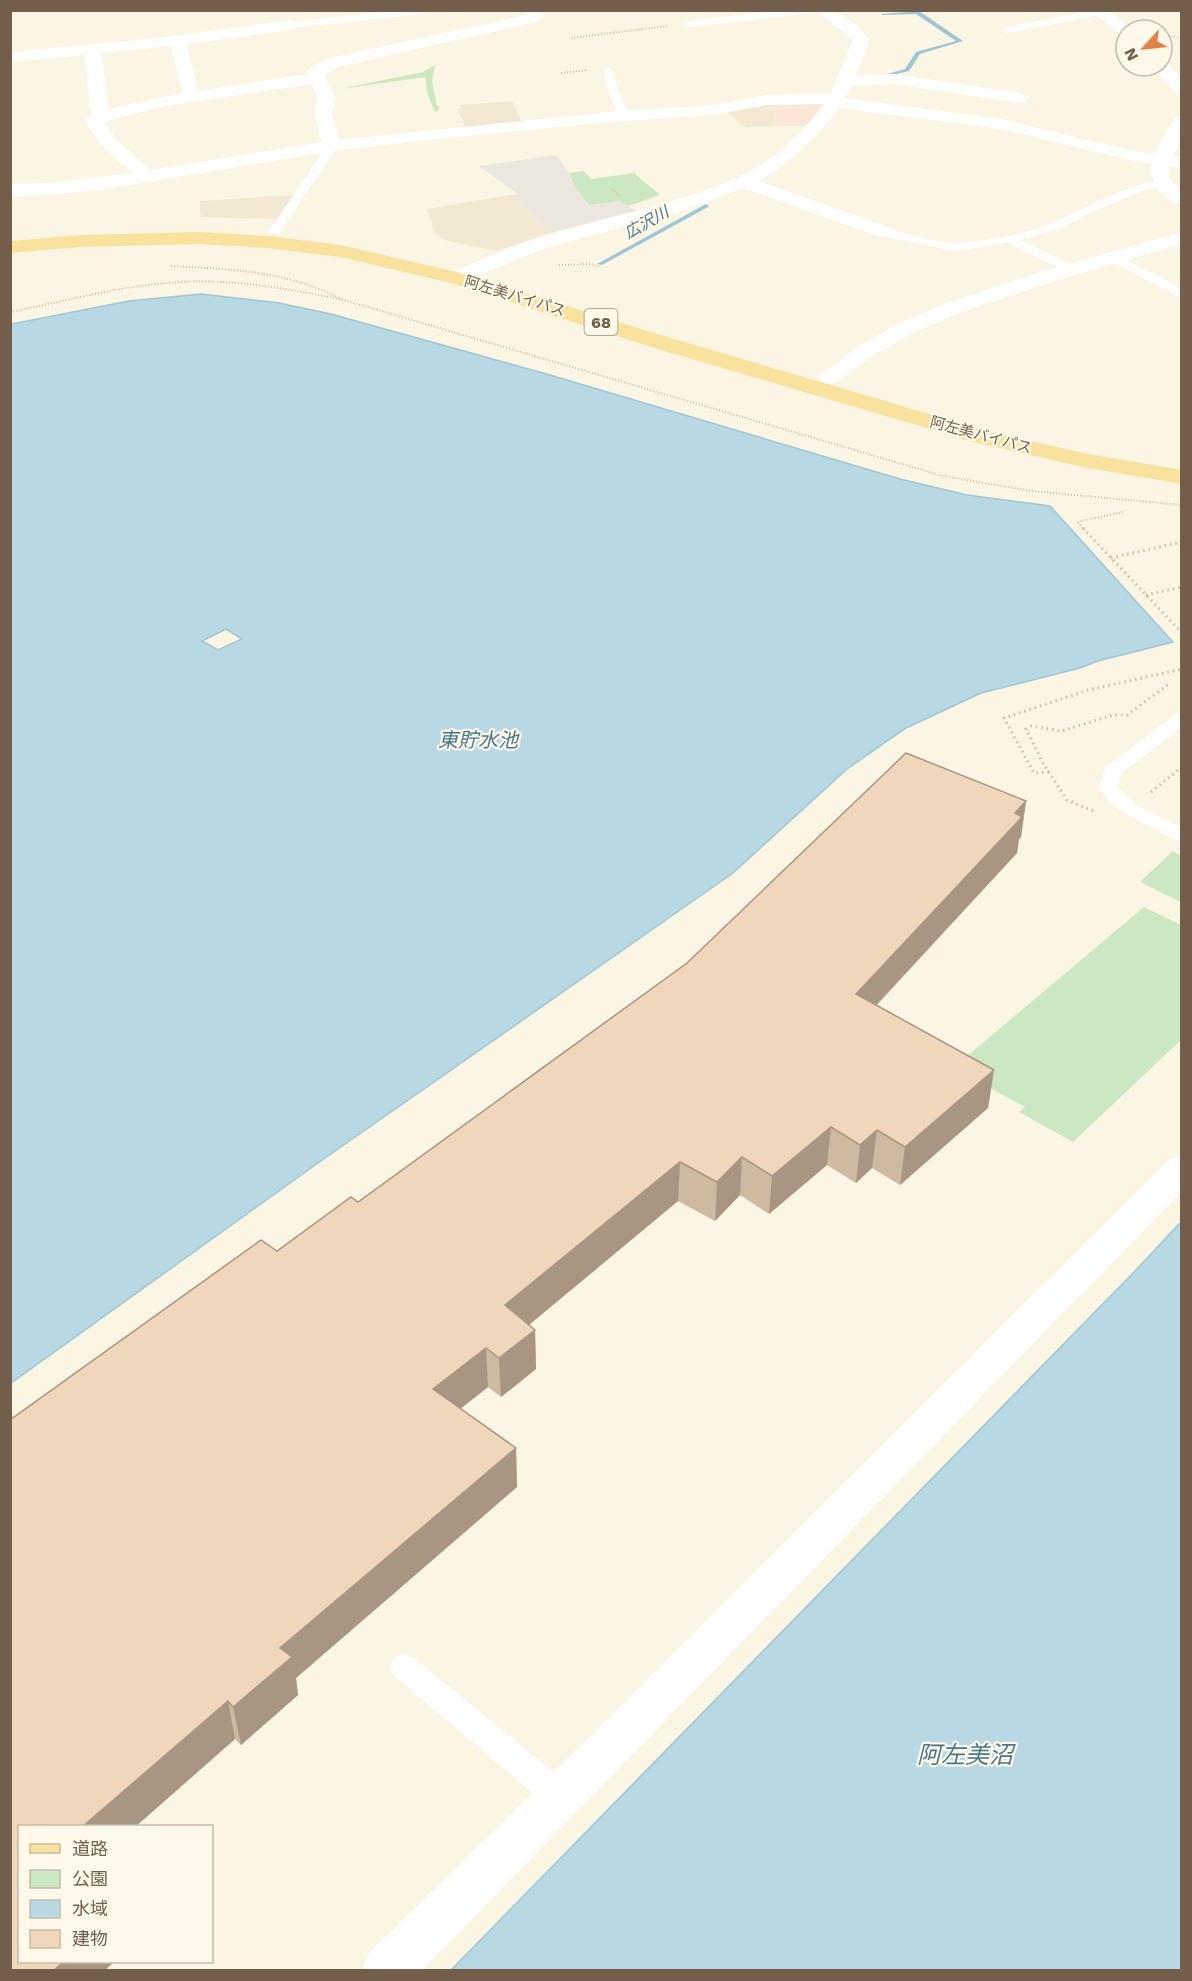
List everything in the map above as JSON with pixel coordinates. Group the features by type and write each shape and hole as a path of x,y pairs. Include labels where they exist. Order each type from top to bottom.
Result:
{"main road":[{"name":"阿左美バイパス","path":"10,238 132,229 274,231 404,248 479,267 907,402 1049,439 1182,463"},
{"name":"阿左美バイパス","path":"10,247 148,238 235,239 340,251 457,278 985,438 1182,477"}],"street":[{"path":"332,146 323,113 327,98 316,78 315,73 318,70 332,63 535,18 530,10"},
{"path":"457,278 502,256 571,234 707,198 744,182 793,150 808,136 836,100 861,40 855,32 822,10"},
{"path":"266,13 277,11 292,25"},
{"path":"1099,11 1114,22"},
{"path":"10,57 93,50 178,33 197,38 292,25"},
{"path":"178,33 190,93 194,97"},
{"path":"93,50 99,110 104,115"},
{"path":"146,177 117,149 93,121 97,117 194,97 316,78"},
{"path":"1171,78 1182,89"},
{"path":"844,81 894,79 1019,98"},
{"path":"10,190 76,187 332,146 428,134 714,110 776,99 836,100 1001,124 1133,156 1182,163"},
{"path":"1182,121 1161,160 1159,176 1161,184 1182,199"},
{"path":"744,182 887,233"},
{"path":"829,377 872,347 993,293 1182,238"},
{"path":"387,1971 1182,1168"}],"lane":[{"path":"688,24 812,10"},
{"path":"292,25 422,11"},
{"path":"1007,30 1099,11"},
{"path":"609,71 612,88 624,116"},
{"path":"274,231 332,146"},
{"path":"887,233 954,247 1009,239 1056,226 1142,187 1161,184"},
{"path":"1009,239 1072,270"},
{"path":"1116,258 1182,296"},
{"path":"1182,718 1113,771 1108,787 1128,808 1182,837"},
{"path":"404,1667 561,1797"}],"path":[{"path":"571,38 688,24"},
{"path":"591,264 600,267"},
{"path":"167,265 239,269 290,277 327,290 344,300"},
{"path":"10,312 132,288 180,282 276,286 344,300 943,476 1029,492 1182,505"},
{"path":"1123,512 1077,522 1182,633"},
{"path":"1111,558 1182,542"},
{"path":"1146,595 1182,586"},
{"path":"1049,772 1034,773 1004,718 1088,690 1182,669"},
{"path":"1095,812 1067,800 1026,729 1031,726 1061,731 1113,715 1127,715 1170,683"},
{"path":"1146,796 1182,767"}],"shaded area":[{"path":"512,101 522,122 467,129 457,109 462,108 460,105"},
{"path":"769,101 823,103 807,126 773,126 776,109 747,107"},
{"path":"747,107 776,109 773,126 747,127 727,111"},
{"path":"557,155 589,205 620,201 637,211 546,234 545,229 516,198 520,197 518,194 479,166"},
{"path":"518,194 520,197 517,199 545,229 546,234 497,251 444,240 435,233 427,209"},
{"path":"295,195 278,219 201,217 200,201"}],"green space":[{"path":"435,65 432,81 437,106 439,106 438,111 435,112 428,96 425,77 340,89 423,72"},
{"path":"584,171 591,179 634,173 660,195 628,206 620,201 589,205 575,186 569,173"},
{"path":"1173,851 1181,856 1181,902 1140,882"},
{"path":"1144,907 1181,925 1181,1040 1073,1142 1019,1112 1025,1107 929,1055 960,1062"}],"water":[{"name":"東貯水池","path":"201,294 279,303 331,314 550,375 900,479 967,495 1050,506 1173,642 981,693 906,728 847,769 733,873 318,1163 11,1383 11,324 129,301","holes":["226,629 242,639 218,650 202,641"]},
{"name":"阿左美沼","path":"1181,1222 1181,1970 451,1970 1135,1271"}],"building":[{"path":"906,753 1026,801 1015,813 1022,817 856,994 994,1070 905,1147 877,1130 860,1145 831,1127 772,1176 742,1157 717,1182 680,1162 505,1305 535,1330 499,1358 486,1348 433,1389 516,1448 280,1648 292,1657 233,1707 228,1701 84,1825 18,1825 18,1963 62,1963 53,1971 10,1971 10,1420 261,1240 277,1251 351,1197 358,1202 687,963"}],"waterway":[{"path":"883,14 917,12 960,41 918,53 907,70 886,76"},
{"name":"広沢川","path":"600,264 706,206"}]}
